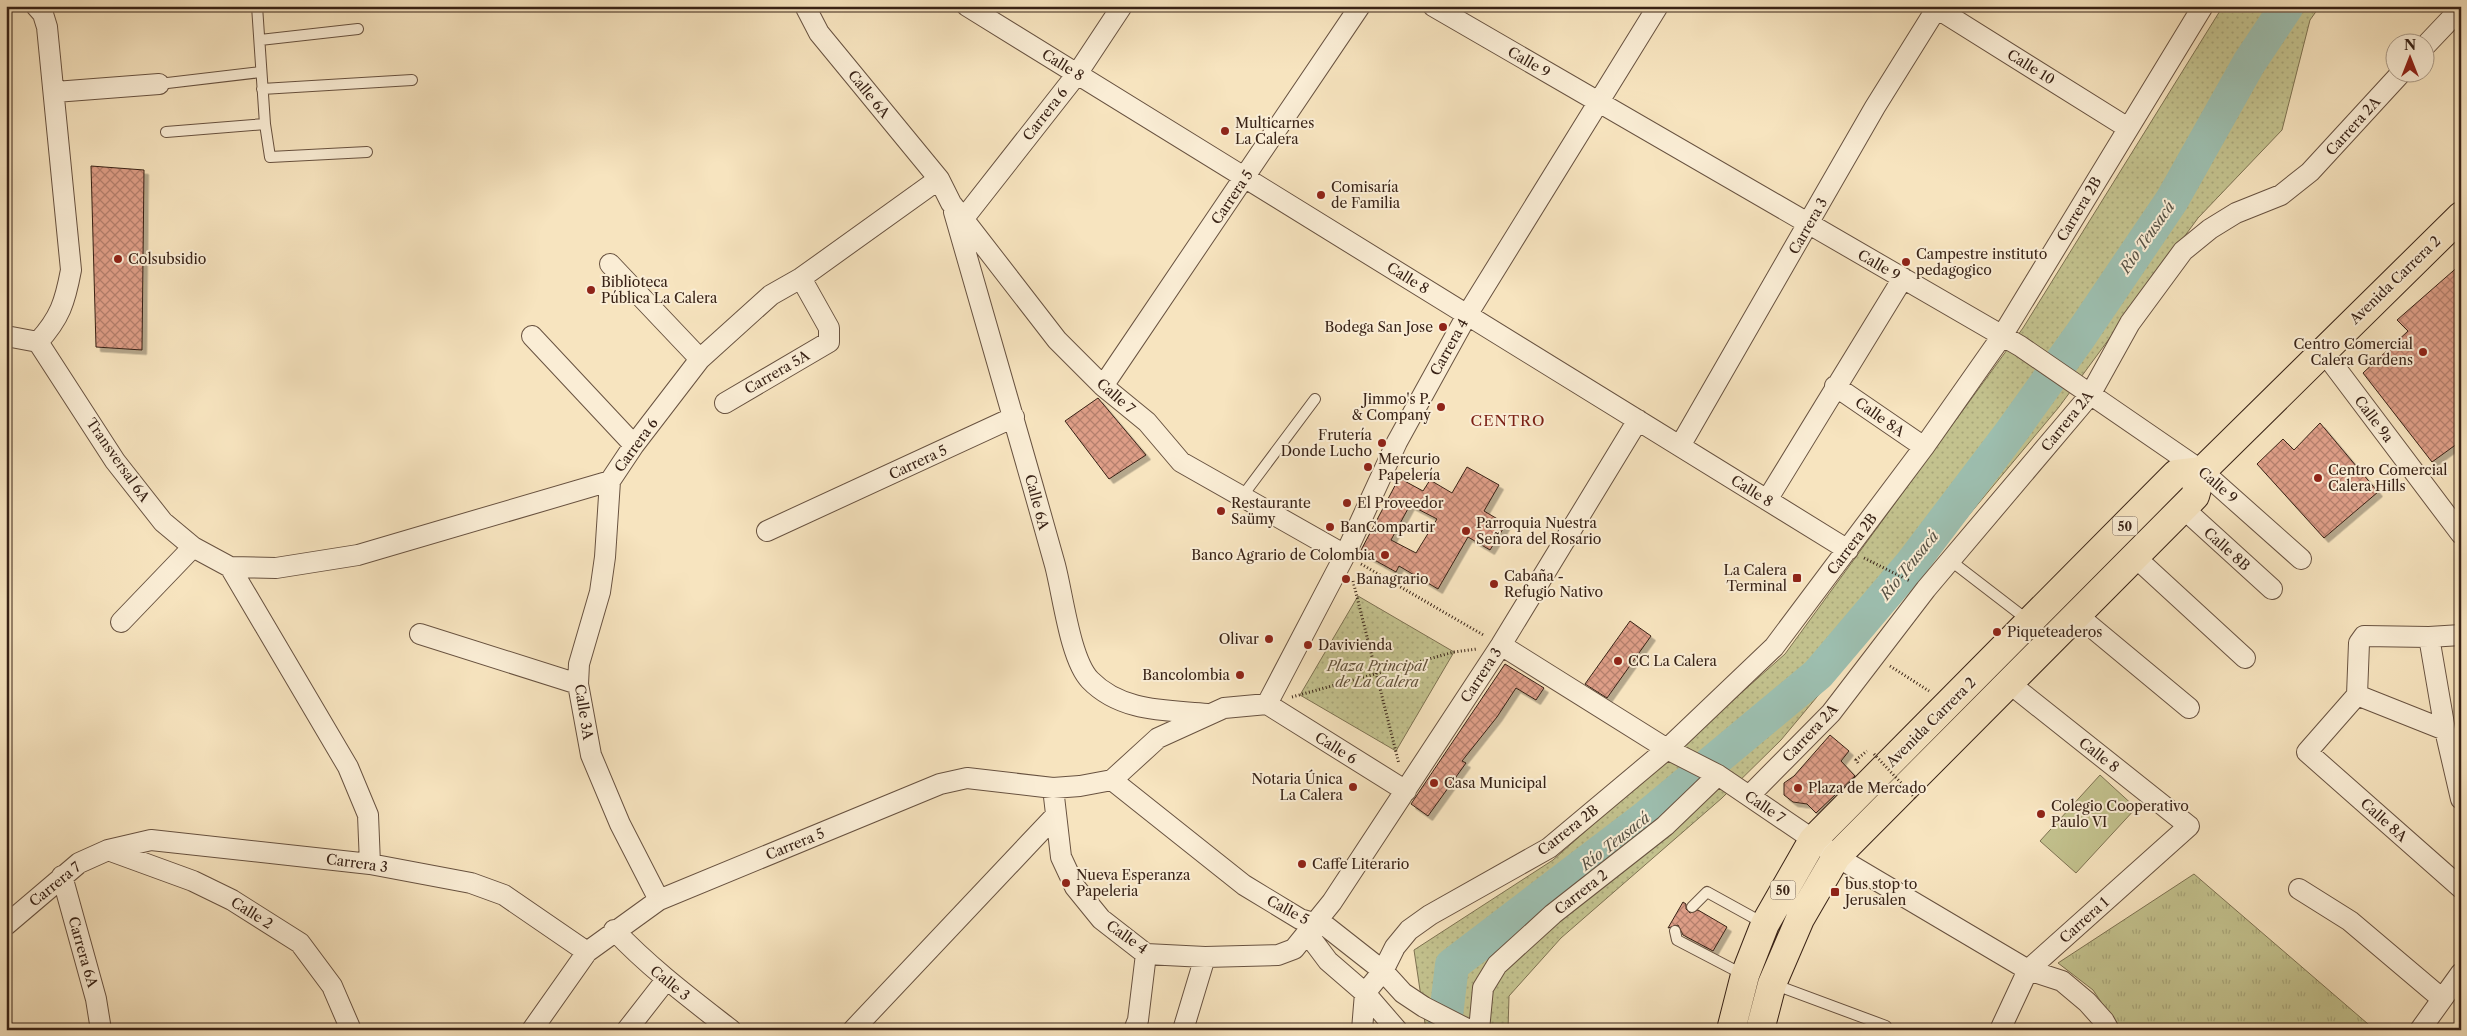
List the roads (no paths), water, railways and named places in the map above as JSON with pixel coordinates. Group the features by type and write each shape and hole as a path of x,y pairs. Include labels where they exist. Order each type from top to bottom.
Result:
{"main road":[{"name":"Avenida Carrera 2","path":"1760,1030 1772,984 1800,919 1836,857 2196,496 2202,471 2461,216"},
{"name":"Avenida Carrera 2","path":"1731,1030 1745,975 1765,924 1813,840 2176,474 2202,471"},
{"path":"2055,596 2077,614"},
{"path":"1745,975 1772,984"}],"street":[{"name":"Calle 6A","path":"805,6 819,33 939,179"},
{"name":"Calle 8","path":"967,6 1848,550"},
{"name":"Carrera 6","path":"957,210 1077,74 1122,6"},
{"name":"Carrera 5","path":"1103,386 1360,6"},
{"name":"Calle 9","path":"1432,6 2020,346 2202,471 2301,559"},
{"name":"Carrera 4","path":"1267,704 1345,555 1397,442 1467,314 1658,6"},
{"name":"Carrera 2B","path":"1383,971 1395,948 1409,930 1430,915 1549,848 1667,749 1774,647 1924,447 2002,336 2203,6"},
{"name":"Calle 10","path":"1936,7 2128,128"},
{"name":"Carrera 3","path":"1680,446 1936,7"},
{"path":"2434,36 2461,8"},
{"path":"6,336 38,342 55,324 66,296 71,270 57,138 55,92 47,27 42,9"},
{"name":"Carrera 2A","path":"1749,796 1831,713 1926,589 2090,395 2130,323 2183,251 2210,229 2230,217 2281,195 2310,172 2393,82"},
{"path":"55,92 158,84"},
{"name":"Calle 7","path":"939,179 957,210 1057,340 1103,386 1147,422 1181,462 1241,498 1345,555"},
{"name":"Carrera 6","path":"230,567 276,568 358,555 610,482 634,445 700,359 771,295 801,278 939,179"},
{"name":"Calle 6A","path":"957,210 1063,597 1075,654 1089,679 1111,696 1135,707 1207,714"},
{"path":"610,264 700,359"},
{"name":"Carrera 5A","path":"725,402 829,342 829,328 801,278"},
{"path":"1767,500 1835,386 1903,278"},
{"path":"532,336 634,445"},
{"name":"Transversal 6A","path":"38,342 115,461 163,522 193,547 230,567"},
{"name":"Calle 9a","path":"2323,351 2461,534"},
{"name":"Calle 8A","path":"1835,386 1924,447"},
{"name":"Carrera 5","path":"767,531 1014,417"},
{"name":"Carrera 3","path":"1310,928 1332,902 1501,645 1638,420"},
{"name":"Calle 3A","path":"610,482 605,557 600,592 579,664 578,684 591,755 620,824 658,900"},
{"name":"Calle 8B","path":"2183,508 2272,589"},
{"path":"121,622 193,547"},
{"path":"2135,557 2245,658"},
{"path":"230,567 348,766 368,815 370,864"},
{"path":"2077,614 2189,708"},
{"path":"420,634 578,684"},
{"path":"2445,730 2357,695 2359,643 2364,636 2429,637 2461,635"},
{"path":"2429,637 2445,730 2461,799"},
{"name":"Calle 7","path":"1501,645 1667,749 1718,775 1836,857 2028,970 2062,981 2087,1002 2109,1030"},
{"name":"Calle 8","path":"2009,683 2189,826"},
{"name":"Calle 8A","path":"2357,695 2307,752 2461,888"},
{"path":"1112,780 1158,738 1207,714 1246,705 1267,704"},
{"name":"Calle 6","path":"1267,704 1406,791"},
{"name":"Carrera 2","path":"1479,1030 1483,988 1496,966 1553,914 1665,826 1718,775"},
{"name":"Carrera 5","path":"532,1030 587,952 614,930 658,900 940,784 967,778 1053,788 1080,786 1112,780"},
{"name":"Calle 5","path":"1112,780 1244,885 1300,918 1310,928 1328,927 1383,971 1403,992 1424,1007 1469,1030"},
{"name":"Calle 4","path":"1053,788 1061,857 1075,887 1101,919 1146,954 1205,957 1278,955 1294,949 1310,928"},
{"path":"852,1030 1056,815"},
{"name":"Carrera 1","path":"2000,1030 2028,970 2189,826"},
{"name":"Carrera 3","path":"108,850 151,840 370,864 471,883 504,895 587,952"},
{"name":"Carrera 7","path":"6,926 79,863 108,850"},
{"name":"Calle 2","path":"108,850 193,881 232,900 300,943 332,986 351,1030"},
{"name":"Carrera 6A","path":"62,876 96,999 101,1030"},
{"path":"2299,889 2350,921 2441,998"},
{"path":"1310,928 1328,961 1365,993 1397,1030"},
{"name":"Calle 3","path":"614,930 639,957 731,1030"},
{"path":"1134,1030 1138,1020 1146,954"},
{"path":"1183,1030 1205,957"},
{"path":"1362,1030 1365,993 1383,971"},
{"path":"2420,1030 2441,998 2461,973"},
{"path":"627,1030 666,980"}],"lane":[{"path":"257,6 260,72 270,157 367,152"},
{"path":"260,40 358,29"},
{"path":"158,84 260,72"},
{"path":"262,89 412,80"},
{"path":"166,132 265,124"},
{"path":"1241,498 1315,399"},
{"path":"1951,561 2030,622"},
{"path":"1692,907 1707,892 1765,924"},
{"path":"1675,931 1677,940 1745,975"},
{"path":"1772,984 1886,1026"}],"waterway":[{"name":"Río Teusacá","path":"1447,1030 1445,1024 1452,965 1645,818 1818,674 1912,563 2012,431 2080,336 2172,200 2249,63 2287,6"}],"place":[{"name":"Multicarnes La Calera","path":"1225,131"},
{"name":"Comisaría de Familia","path":"1321,195"},
{"name":"Colsubsidio","path":"118,259"},
{"name":"Campestre instituto pedagogico","path":"1906,262"},
{"name":"Biblioteca Pública La Calera","path":"591,290"},
{"name":"Bodega San Jose","path":"1443,327"},
{"name":"Centro Comercial Calera Gardens","path":"2423,352"},
{"name":"Jimmo's P. & Company","path":"1441,407"},
{"name":"Frutería Donde Lucho","path":"1382,443"},
{"name":"Mercurio Papelería","path":"1368,467"},
{"name":"Centro Comercial Calera Hills","path":"2318,478"},
{"name":"El Proveedor","path":"1347,503"},
{"name":"Restaurante Saümy","path":"1221,511"},
{"name":"BanCompartir","path":"1330,527"},
{"name":"Parroquia Nuestra Señora del Rosario","path":"1466,531"},
{"name":"Banco Agrario de Colombia","path":"1385,555"},
{"name":"La Calera Terminal","path":"1797,578"},
{"name":"Banagrario","path":"1346,579"},
{"name":"Cabaña - Refugio Nativo","path":"1494,584"},
{"name":"Piqueteaderos","path":"1997,632"},
{"name":"Olivar","path":"1269,639"},
{"name":"Davivienda","path":"1308,645"},
{"name":"CC La Calera","path":"1618,661"},
{"name":"Bancolombia","path":"1240,675"},
{"name":"Casa Municipal","path":"1434,783"},
{"name":"Notaria Única La Calera","path":"1353,787"},
{"name":"Plaza de Mercado","path":"1798,788"},
{"name":"Colegio Cooperativo Paulo VI","path":"2041,814"},
{"name":"Caffe Literario","path":"1302,864"},
{"name":"Nueva Esperanza Papeleria","path":"1066,883"},
{"name":"bus stop to Jerusalen","path":"1835,892"}],"district":[{"name":"CENTRO","path":"1508,420"}],"park label":[{"name":"Plaza Principal de La Calera","path":"1377,674"}]}
